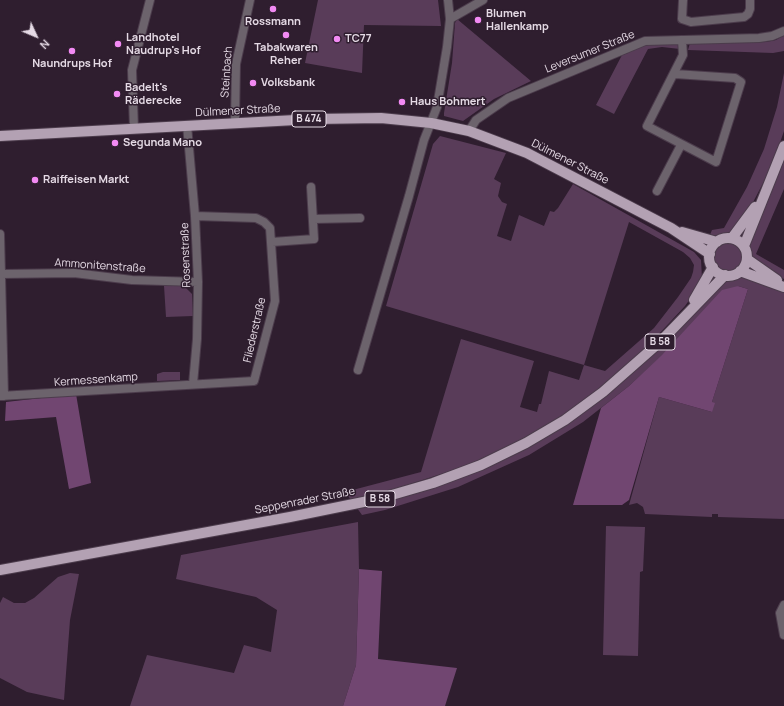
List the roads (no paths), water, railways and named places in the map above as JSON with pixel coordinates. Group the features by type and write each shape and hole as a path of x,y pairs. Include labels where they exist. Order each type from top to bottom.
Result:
{"main road":[{"name":"Dülmener Straße","path":"0,136 236,122 357,118 431,123 469,131 527,153 671,228 710,254"},
{"path":"744,246 784,146"},
{"path":"732,238 768,187"},
{"name":"Dülmener Straße","path":"671,228 717,242"},
{"path":"747,259 740,271 732,275 725,275 713,267 710,254 717,242 727,238 732,238 739,241 744,246 747,259 784,284"},
{"name":"Seppenrader Straße","path":"683,317 713,267"},
{"path":"740,271 784,287"},
{"name":"Seppenrader Straße","path":"0,570 290,517 378,499 433,483 481,465 565,420 603,392 635,365 725,275"}],"street":[{"path":"134,129 132,70 150,0"},
{"name":"Steinbach","path":"236,122 236,64 250,0"},
{"path":"358,370 424,140 437,107 450,19 448,0"},
{"path":"450,19 483,0"},
{"path":"683,0 682,19 691,22 744,17 748,14 750,9 750,0"},
{"name":"Leversumer Straße","path":"469,131 476,120 508,98 645,41 759,38 772,36 783,31"},
{"path":"675,74 735,78 740,82 716,162 647,126 675,74 683,55 682,40"},
{"name":"Rosenstraße","path":"187,125 195,216 198,282 197,339 193,384"},
{"path":"657,191 681,145"},
{"path":"272,242 314,239 311,187"},
{"name":"Fliederstraße","path":"193,384 254,381 275,301 270,228 261,220 195,216"},
{"path":"313,219 360,218"},
{"path":"0,234 2,396"},
{"name":"Ammonitenstraße","path":"1,274 74,273 132,280 198,282"},
{"name":"Kermessenkamp","path":"2,396 193,384"},
{"path":"784,605 780,613 784,635"}],"place":[{"name":"Rossmann","path":"273,9"},
{"name":"Blumen Hallenkamp","path":"478,20"},
{"name":"Tabakwaren Reher","path":"286,35"},
{"name":"TC77","path":"337,39"},
{"name":"Landhotel Naudrup's Hof","path":"118,44"},
{"name":"Naundrups Hof","path":"72,51"},
{"name":"Volksbank","path":"253,83"},
{"name":"Badelt's Räderecke","path":"117,94"},
{"name":"Haus Bohmert","path":"402,102"},
{"name":"Segunda Mano","path":"115,143"},
{"name":"Raiffeisen Markt","path":"35,180"}]}
